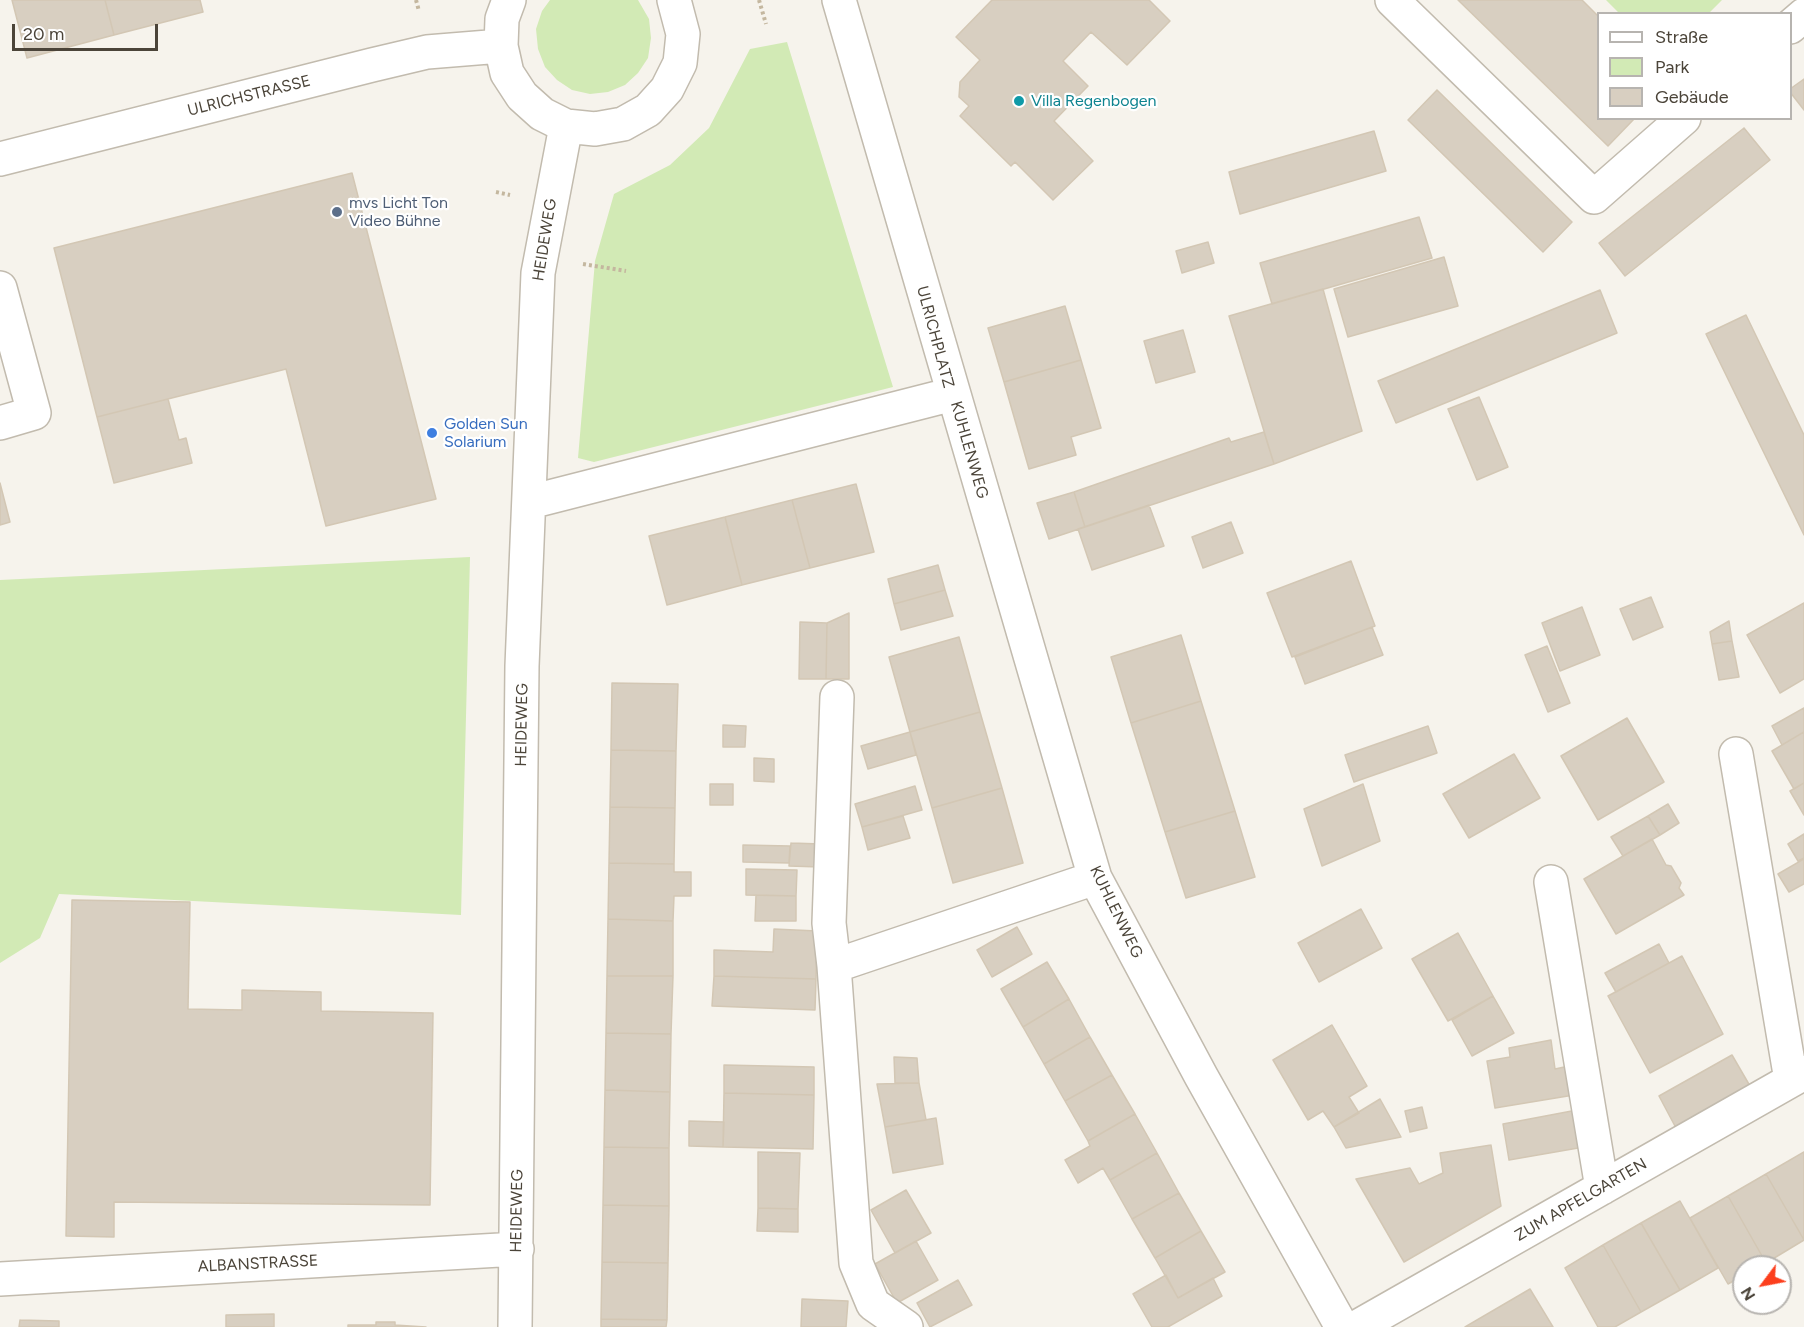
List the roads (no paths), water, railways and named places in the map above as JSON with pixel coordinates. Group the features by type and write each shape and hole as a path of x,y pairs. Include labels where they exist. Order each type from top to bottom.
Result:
{"street":[{"path":"509,0 502,19 501,46 507,73 522,96 542,114 566,126 595,129 623,124 648,110 667,89 680,63 683,2"},
{"name":"ULRICHPLATZ","path":"530,502 953,394 839,0"},
{"path":"1392,0 1594,196 1682,120"},
{"path":"1792,26 1804,15"},
{"name":"ULRICHSTRASSE","path":"0,159 372,64 427,52 501,46"},
{"name":"HEIDEWEG","path":"515,1327 522,666 538,273 566,126"},
{"path":"0,288 34,413 0,423"},
{"name":"KUHLENWEG","path":"953,394 1095,878 1201,1076 1342,1327"},
{"path":"837,697 829,923 856,1263 873,1304 906,1327"},
{"path":"1736,754 1798,1076"},
{"path":"834,966 1095,878"},
{"path":"1551,882 1602,1188"},
{"name":"ZUM APFELGARTEN","path":"1357,1327 1798,1076"},
{"name":"ALBANSTRASSE","path":"0,1279 517,1249"}],"place":[{"name":"Villa Regenbogen","path":"1019,101"},
{"name":"mvs Licht Ton Video Bühne","path":"337,212"},
{"name":"Golden Sun Solarium","path":"432,433"}]}
